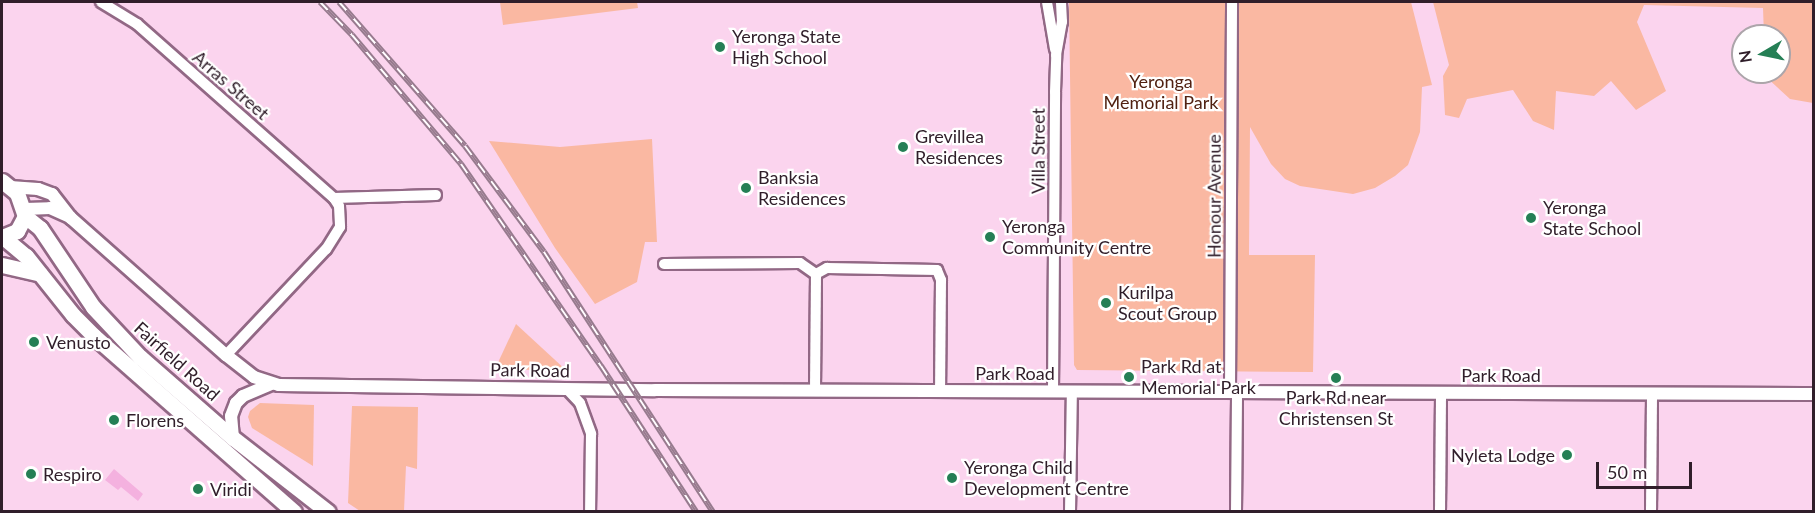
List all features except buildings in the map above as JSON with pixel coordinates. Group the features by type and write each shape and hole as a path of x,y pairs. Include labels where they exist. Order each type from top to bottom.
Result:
{"main road":[{"path":"2,237 17,231 25,212 17,193 6,184"},
{"name":"Fairfield Road","path":"25,212 40,228 93,307 117,335 233,438 328,512"},
{"name":"Fairfield Road","path":"2,237 26,256 94,336 294,512"},
{"path":"2,265 40,274"}],"street":[{"name":"Arras Street","path":"101,2 137,24 334,198"},
{"name":"Villa Street","path":"1047,2 1056,55"},
{"name":"Villa Street","path":"1053,392 1056,55 1062,22 1061,2"},
{"name":"Honour Avenue","path":"1232,2 1233,390 1236,512"},
{"name":"Fairfield Road","path":"6,184 45,190 61,203 71,218 226,356"},
{"path":"334,198 436,195"},
{"path":"226,356 326,249 340,227 339,206 334,198"},
{"name":"Fairfield Road","path":"25,212 50,208 71,218"},
{"path":"664,264 800,264 816,274"},
{"path":"816,274 826,268 929,268 937,270 941,280 940,391"},
{"path":"814,390 816,274"},
{"name":"Park Road","path":"226,356 246,372 272,384 297,386 1053,392 1233,390 1814,394"},
{"path":"233,438 231,416 236,403 243,396 272,384"},
{"path":"567,389 580,403 591,434 590,512"},
{"path":"1071,512 1072,392"},
{"path":"1440,512 1441,393"},
{"path":"1652,393 1652,512"}],"green space":[{"path":"500,2 637,2 638,8 503,25"},
{"name":"Yeronga Memorial Park","path":"1069,2 1411,2 1432,85 1422,87 1420,132 1408,165 1395,176 1375,188 1353,194 1300,186 1285,179 1271,164 1250,127 1249,255 1315,255 1313,372 1077,370 1074,365"},
{"path":"1433,2 1813,2 1813,103 1790,99 1774,84 1791,84 1791,24 1764,24 1763,8 1644,5 1637,22 1666,91 1636,110 1611,81 1594,96 1556,91 1554,130 1533,121 1513,90 1467,99 1459,118 1445,115 1443,76 1449,65"},
{"path":"652,139 657,242 645,242 637,282 595,304 555,248 489,141 560,147"},
{"path":"516,324 567,371 495,369"},
{"path":"260,403 314,405 313,466 252,428 248,417 250,411"},
{"path":"352,406 418,407 417,469 406,466 404,511 360,511 348,503"}],"shaded area":[{"path":"114,469 143,494 138,501 121,487 118,490 105,480"}],"railway":[{"path":"320,2 352,35 461,164 601,366 696,512"},
{"path":"339,2 465,146 544,252 713,512"}],"place":[{"name":"Yeronga State High School","path":"720,47"},
{"name":"Grevillea Residences","path":"903,147"},
{"name":"Banksia Residences","path":"746,188"},
{"name":"Yeronga State School","path":"1531,218"},
{"name":"Yeronga Community Centre","path":"990,237"},
{"name":"Kurilpa Scout Group","path":"1106,303"},
{"name":"Venusto","path":"34,342"},
{"name":"Park Rd at Memorial Park","path":"1129,377"},
{"name":"Park Rd near Christensen St","path":"1336,378"},
{"name":"Florens","path":"114,420"},
{"name":"Nyleta Lodge","path":"1567,455"},
{"name":"Respiro","path":"31,474"},
{"name":"Yeronga Child Development Centre","path":"952,478"},
{"name":"Viridi","path":"198,489"}]}
